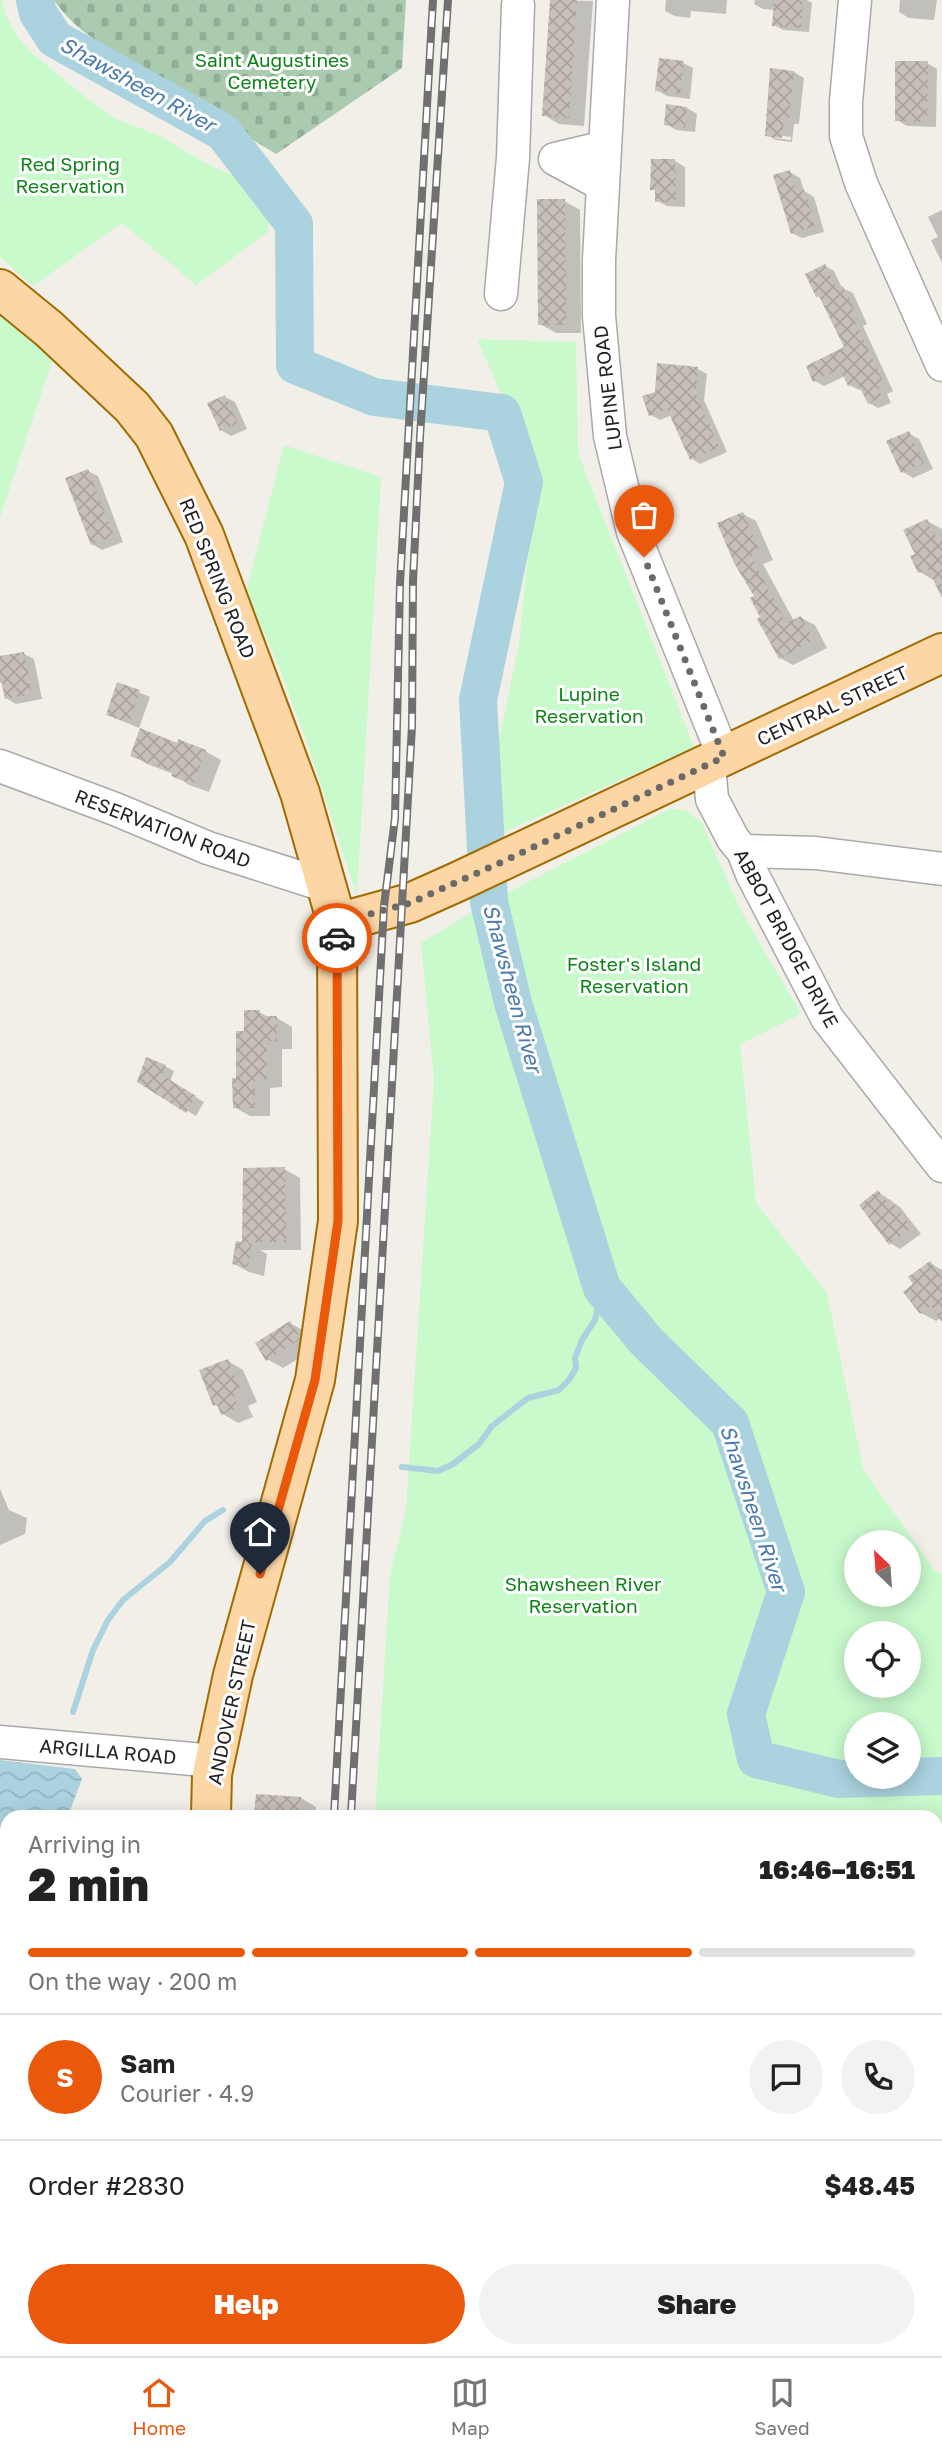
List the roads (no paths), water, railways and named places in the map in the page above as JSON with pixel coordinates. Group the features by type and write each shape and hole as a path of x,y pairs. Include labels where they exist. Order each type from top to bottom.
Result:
{"main road":[{"name":"RED SPRING ROAD","path":"0,289 49,329 123,398 154,435 204,535 300,793 327,886"},
{"name":"CENTRAL STREET","path":"337,923 410,903 942,653"},
{"name":"ANDOVER STREET","path":"211,1810 212,1774 244,1632 315,1380 335,1248 338,1221 337,923 327,886"}],"street":[{"name":"LUPINE ROAD","path":"614,0 599,260 599,316 610,436 633,532 717,761"},
{"path":"855,0 846,102 846,136 861,183 942,365"},
{"path":"501,294 513,159 518,5"},
{"path":"513,159 555,159 605,147"},
{"path":"555,159 603,185"},
{"name":"ABBOT BRIDGE DRIVE","path":"717,761 712,799 733,839 743,851 752,874 827,1018 942,1166"},
{"name":"RESERVATION ROAD","path":"0,766 115,809 208,849 327,886"},
{"path":"743,851 816,853 942,870"},
{"name":"ARGILLA ROAD","path":"0,1742 215,1761"}],"water":[{"path":"0,1760 75,1769 82,1779 70,1810 0,1810"}],"waterway":[{"name":"Shawsheen River","path":"35,0 38,13 55,39 223,132 294,224 295,365 374,397 502,413 524,482 478,700 489,902 513,1003 602,1288 646,1341 730,1423 786,1592 746,1714 756,1759 839,1779 942,1776"},
{"path":"402,1467 438,1471 453,1464 479,1444 492,1426 528,1398 559,1390 576,1368 575,1358 582,1340 595,1320 602,1288"},
{"path":"73,1712 93,1650 108,1620 123,1600 170,1562 205,1521 223,1510"}],"railway":[{"path":"334,1810 384,906 395,818 400,583 433,0"},
{"path":"351,1810 412,726 413,581 420,437 448,0"}],"park label":[{"name":"Saint Augustines Cemetery","path":"272,70"},
{"name":"Red Spring Reservation","path":"70,174"},
{"name":"Lupine Reservation","path":"589,704"},
{"name":"Foster's Island Reservation","path":"634,974"},
{"name":"Shawsheen River Reservation","path":"583,1594"}]}
